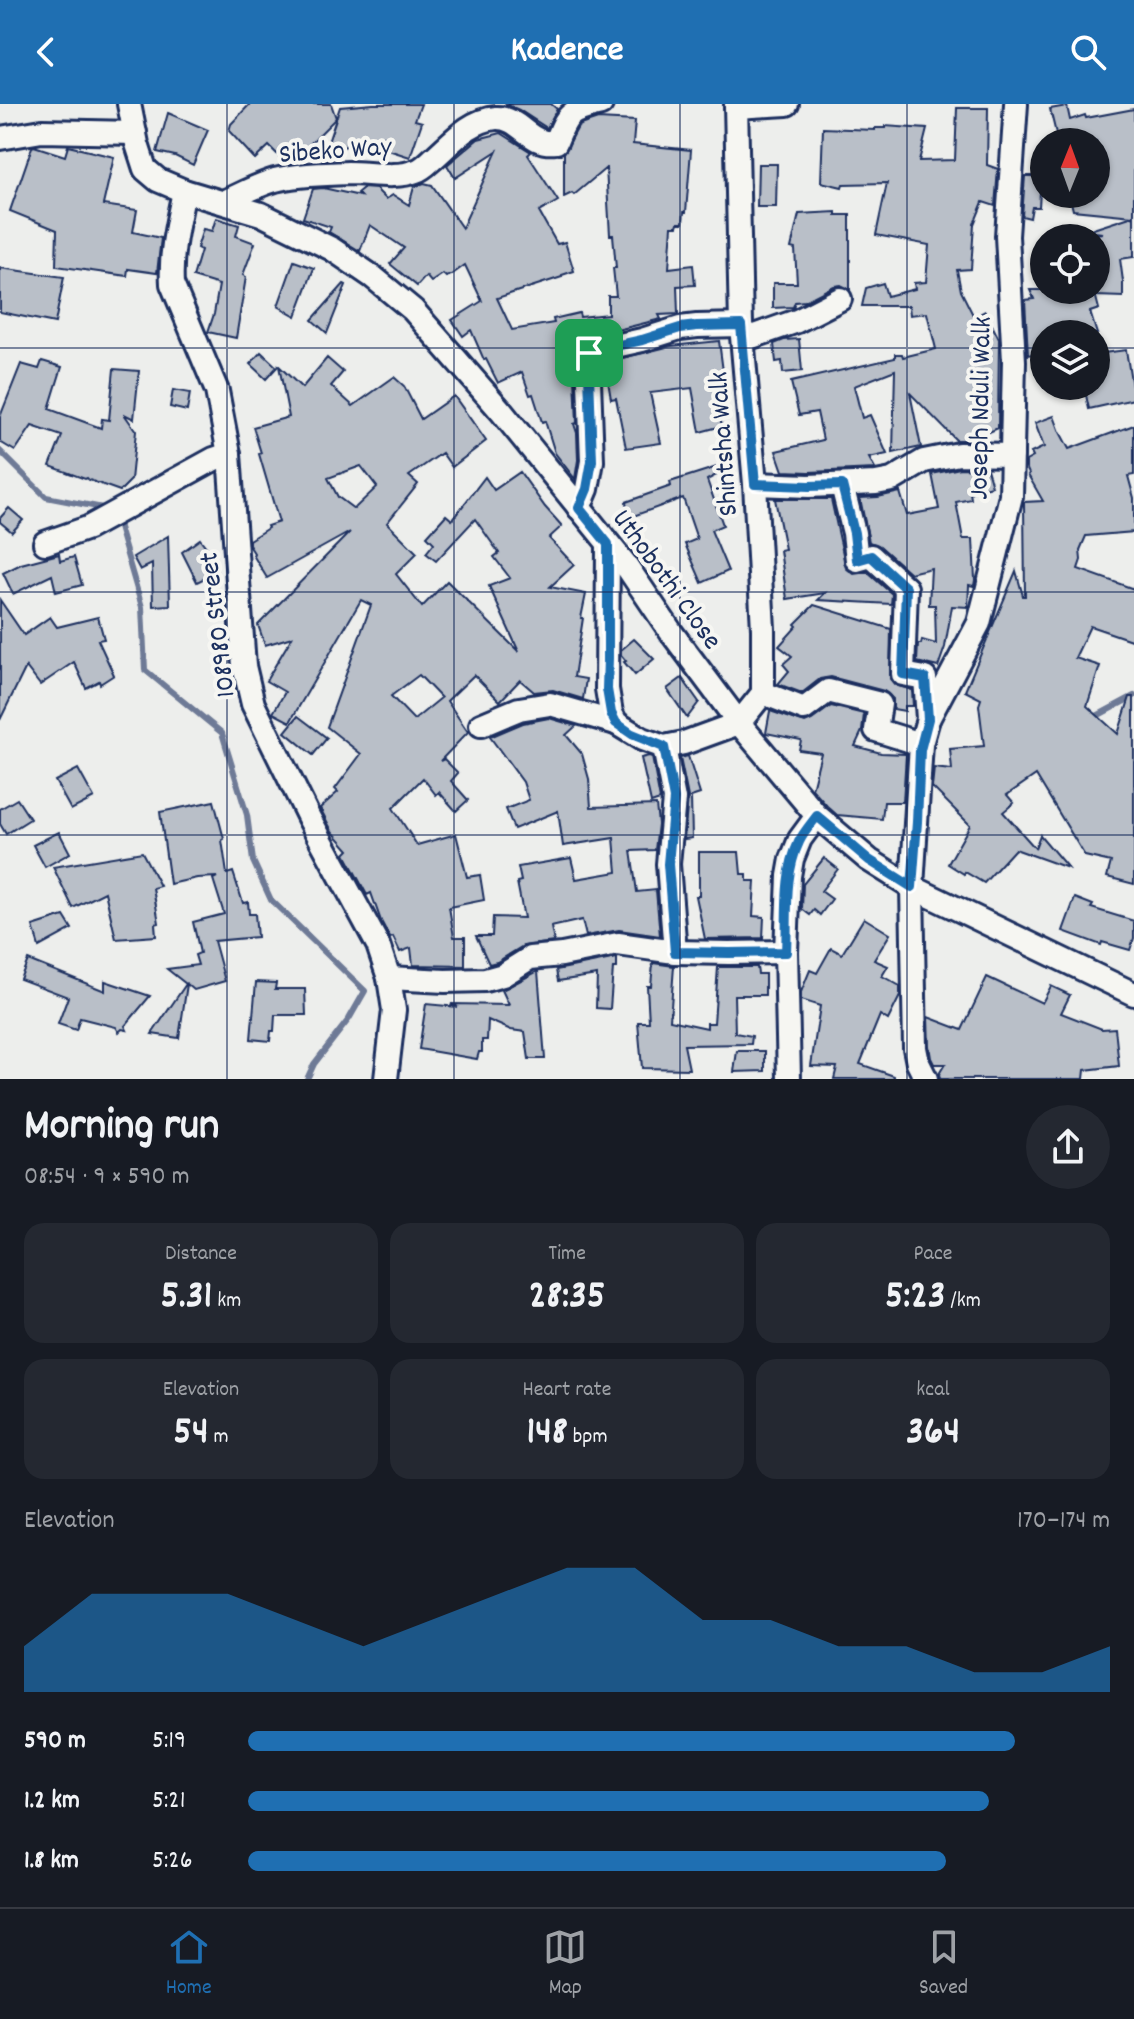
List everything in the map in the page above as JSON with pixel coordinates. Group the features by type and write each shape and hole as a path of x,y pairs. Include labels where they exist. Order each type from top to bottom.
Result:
{"street":[{"name":"Uthobothi Close","path":"129,104 145,169 158,180 261,214 332,249 413,310 501,411 608,544 739,723 817,816 869,860 912,887 1134,994"},
{"name":"Sibeko Way","path":"224,202 291,177 344,173 399,175 416,171 468,128 498,118 512,122 536,140 546,144 556,142 569,115 601,104"},
{"path":"736,106 787,104"},
{"name":"Joseph Nduli Walk","path":"926,1079 915,1048 912,887 921,744 928,719 979,623 1011,496 1014,361 1007,236 1016,104"},
{"name":"Shintsha Walk","path":"736,106 742,333 755,484 763,629 763,693"},
{"path":"0,138 42,131 135,133"},
{"name":"108980 Street","path":"184,191 173,246 172,284 217,391 229,454 244,666 253,704 309,818 378,945 389,978 394,1010 386,1079"},
{"path":"579,508 587,489 592,461 587,357 593,351 680,328 697,326 742,333 797,321 840,299"},
{"path":"45,543 88,528 229,454"},
{"path":"755,484 809,486 892,480 924,461 959,454 1012,455"},
{"path":"842,485 857,560 871,556 906,588 903,674 925,678 928,719"},
{"path":"608,544 607,689 616,723"},
{"path":"481,725 519,709 550,704 616,723 642,739 664,747 739,723 763,693 804,709 828,691 880,704 876,730 921,744"},
{"path":"664,747 674,799 668,864 675,952"},
{"path":"789,1079 786,952 789,876 800,839 817,816"},
{"path":"389,978 485,980 503,975 530,958 607,945 675,952 786,952"}],"building":[{"path":"250,104 331,104 336,118 298,156 294,153 285,162 269,146 255,159 229,131 231,124"},
{"path":"421,104 415,120 422,122 410,157 382,148 386,136 354,138 330,160 322,160 340,107"},
{"path":"505,104 551,104 557,109 547,128"},
{"path":"1067,106 1070,120 1134,109 1134,257 1120,259 1123,297 1110,297 1108,224 1133,216 1072,208 1110,208 1110,128 1055,128 1050,109"},
{"path":"957,108 988,108 987,165 998,169 995,206 983,202 974,224 971,269 957,270 961,291 974,317 985,311 999,339 998,428 978,437 979,440 956,440 910,393 921,447 893,453 895,370 854,386 862,418 870,415 887,454 869,458 875,469 783,471 776,451 823,440 817,412 799,415 791,382 895,358 895,354 902,354 903,357 936,349 927,313 910,315 909,306 862,306 866,288 883,283 887,296 915,289 914,283 926,282 929,245 876,235 887,183 843,184 842,187 821,182 823,128 875,130 885,126 927,129 919,161 955,160"},
{"path":"168,113 208,130 193,165 157,152"},
{"path":"598,119 635,121 633,144 691,150 686,212 683,223 672,226 669,268 693,265 695,285 677,286 678,314 659,315 661,319 589,337 576,347 577,423 574,424 578,460 575,479 555,453 545,421 542,422 522,372 498,383 471,330 463,336 452,320 482,301 465,265 451,275 446,277 443,274 431,282 426,276 417,286 390,264 404,248 370,225 360,251 329,232 331,227 303,218 313,189 323,188 360,196 357,193 363,188 376,189 386,199 393,195 409,205 414,187 424,183 432,185 462,228 497,151 455,178 447,165 478,139 501,133 531,152 528,155 558,201 539,212 557,244 565,242 574,271 497,298 512,330 554,323 553,319 579,313 580,317 608,314 608,296 616,296 613,268 616,268 613,235 610,235 606,168 574,195 564,197 564,153 578,127"},
{"path":"34,146 65,156 68,146 114,157 103,205 137,210 133,232 161,238 157,273 128,269 127,276 56,266 57,230 10,211"},
{"path":"758,164 777,164 776,207 757,207"},
{"path":"1025,176 1030,176 1030,218 1022,216"},
{"path":"836,212 836,215 850,215 850,290 841,285 834,286 805,301 795,302 793,307 773,308 773,283 797,283 795,249 791,248 799,214"},
{"path":"216,218 239,225 236,236 255,243 243,275 246,277 236,338 208,332 219,285 193,277 203,229 212,231"},
{"path":"294,261 314,268 296,316 278,306"},
{"path":"0,268 64,277 55,323 0,312"},
{"path":"346,285 327,333 312,320"},
{"path":"1030,299 1030,304 1098,304 1099,309 1090,312 1093,320 1030,320 1028,355 1025,300"},
{"path":"799,339 802,371 783,373 782,361 776,362 774,344"},
{"path":"719,341 724,379 712,380 722,426 700,432 692,388 650,393 661,443 626,448 616,398 611,399 602,363 671,346"},
{"path":"1126,350 1134,399 1089,409 1087,400 1110,400 1110,352"},
{"path":"261,352 277,367 266,379 250,364"},
{"path":"327,358 343,372 331,386 353,406 394,377 404,386 421,419 454,396 486,441 452,467 442,453 409,476 418,484 387,523 417,553 396,574 422,607 447,581 519,652 489,586 510,578 494,557 499,553 475,519 436,561 426,553 434,543 427,536 446,515 452,520 485,477 494,490 520,472 562,526 549,538 574,565 550,587 586,594 574,677 586,679 583,699 553,690 534,692 520,680 500,701 474,675 447,701 468,732 440,761 444,759 458,773 451,781 468,800 456,811 439,792 436,795 423,778 393,808 417,845 456,834 467,877 480,875 484,900 449,907 454,937 465,937 465,966 413,965 411,948 400,952 381,921 371,893 367,895 345,854 349,850 332,831 320,808 338,792 335,789 361,754 327,727 371,605 361,600 290,722 273,713 285,692 266,681 292,637 265,645 258,625 350,532 267,578 249,545 249,540 267,526 279,522 253,427 289,417 279,366 302,388","holes":["361,466 377,487 354,509 338,497 328,478","419,675 441,698 414,720 391,696"]},
{"path":"42,361 62,367 49,409 101,428 102,419 109,420 114,369 139,371 134,419 124,414 136,431 131,480 120,491 50,466 62,436 32,426 15,451 0,442 0,417 21,364 39,369"},
{"path":"173,390 190,393 187,411 170,407"},
{"path":"1054,416 1069,449 1134,425 1134,475 1128,476 1134,498 1134,532 1086,536 1080,550 1078,569 1134,589 1134,641 1090,626 1075,658 1100,666 1087,706 1118,734 1130,697 1134,697 1134,884 1107,877 1111,862 1085,856 1036,775 1007,795 1014,803 1003,812 1035,848 1040,835 1068,868 1015,849 984,883 964,874 948,864 970,825 932,787 934,768 952,770 950,749 984,746 981,699 965,691 1016,571 1025,596 1024,502 1043,501 1028,475 1026,461 1033,457 1031,453 1044,447 1035,423"},
{"path":"717,467 720,473 707,480 723,525 711,530 728,571 702,583 685,544 697,539 683,498 628,518 626,502 671,486 670,482"},
{"path":"960,468 987,469 992,486 970,492 971,499 956,502 963,539 973,539 975,580 974,586 969,585 968,607 952,606 938,667 917,662 918,644 922,640 936,644 935,605 929,605 931,568 910,573 880,546 869,542 860,498 900,492 907,515 939,509 932,474"},
{"path":"775,499 831,499 846,568 854,574 867,572 892,594 891,604 818,600 825,593 787,599 780,550 785,549"},
{"path":"9,508 23,520 12,532 0,522"},
{"path":"168,536 170,605 153,606 152,564 140,570 133,557"},
{"path":"200,539 210,552 208,554 217,572 197,582 182,552"},
{"path":"59,554 60,561 74,557 82,585 56,592 52,575 13,594 3,573 21,564"},
{"path":"0,600 24,635 50,617 57,627 98,617 104,639 98,640 114,675 86,688 74,662 40,685 26,667 0,720"},
{"path":"814,605 891,629 890,679 895,685 912,690 913,706 905,706 905,711 893,709 893,699 884,691 831,677 820,679 802,693 778,684 789,671 783,664 792,656 779,646"},
{"path":"634,639 654,659 635,675 621,655 621,650"},
{"path":"682,678 699,702 687,718 667,689"},
{"path":"831,706 864,714 862,731 855,746 881,753 906,754 903,802 884,802 882,819 837,815 812,789 821,753 799,750 801,740 766,733 770,711 805,723"},
{"path":"298,716 327,738 313,755 285,732"},
{"path":"549,718 576,726 566,735 582,754 589,779 591,807 656,805 658,824 655,850 631,851 637,892 656,890 660,936 619,930 586,936 582,920 551,927 554,942 523,946 489,964 476,936 492,936 493,917 524,918 517,882 521,881 518,867 571,858 576,879 617,872 614,838 563,846 558,811 514,829 506,809 529,800 523,782 490,737 523,723"},
{"path":"688,756 700,794 691,797 692,838 684,839 688,797 680,758"},
{"path":"652,757 660,800 651,803 641,758"},
{"path":"78,769 94,798 71,810 55,781"},
{"path":"17,799 30,819 6,834 0,824 0,809"},
{"path":"214,801 224,839 227,874 233,872 243,903 248,902 249,914 255,914 257,937 214,941 225,981 194,990 187,984 179,1038 152,1034 186,984 167,969 198,965 195,955 200,953 193,922 224,914 213,879 217,877 170,884 160,812"},
{"path":"59,832 70,853 45,867 33,845"},
{"path":"142,852 160,886 153,888 159,923 155,924 156,936 116,939 105,892 73,908 53,867"},
{"path":"699,852 739,852 741,874 747,874 747,881 755,881 753,916 764,917 763,938 705,939 696,896 699,896"},
{"path":"824,858 838,869 821,891 832,899 820,915 814,910 810,915 802,909 803,884"},
{"path":"1075,898 1093,905 1091,908 1134,921 1130,950 1102,942 1101,945 1063,931"},
{"path":"64,916 72,929 39,947 33,926"},
{"path":"864,918 890,934 874,960 888,966 882,976 900,986 900,996 888,1020 880,1015 860,1064 894,1076 894,1079 834,1079 837,1067 811,1066 820,1006 801,1000 801,992 810,970 817,973 831,948 842,954"},
{"path":"617,958 617,968 613,968 610,1009 596,1008 597,975 558,981 556,970"},
{"path":"28,960 105,991 105,981 150,996 125,1026 127,1030 119,1032 116,1027 80,1018 76,1030 58,1024 68,997 20,979"},
{"path":"653,963 674,966 670,1020 707,1028 707,1023 714,1023 718,967 757,967 758,974 765,974 765,995 734,995 735,1033 752,1036 751,1044 684,1045 689,1069 642,1068 638,1022 649,1022 647,986 651,986"},
{"path":"538,971 545,1059 529,1059 525,1032 511,1030 488,1020 487,1040 482,1040 482,1052 479,1052 477,1059 419,1049 426,1004 458,1007 451,1004 509,1005 502,990"},
{"path":"987,977 1042,1003 1051,986 1070,995 1061,1013 1102,1029 1115,1028 1119,1066 1085,1070 1084,1079 940,1079 939,1074 945,1064 934,1064 931,1058 928,1017 962,1030"},
{"path":"256,982 276,983 275,989 305,989 306,1015 275,1015 270,1041 251,1039"},
{"path":"737,1051 765,1051 765,1071 734,1072"}],"waterway":[{"path":"0,451 46,497 108,509"},
{"path":"116,517 142,607 145,670 222,733 247,815 253,861 271,900 365,991 349,1019 314,1064 307,1079"},
{"path":"1093,718 1134,696"}],"route":[{"path":"741,325 755,484 842,485 857,560 871,556 906,588 903,674 925,678 928,719 920,750 912,887 869,860 817,816 800,839 792,859 786,952 675,952 668,864 674,799 664,747 632,734 616,723 611,713 607,689 608,544 579,508 587,489 592,461 589,353 680,328 741,325"}]}
